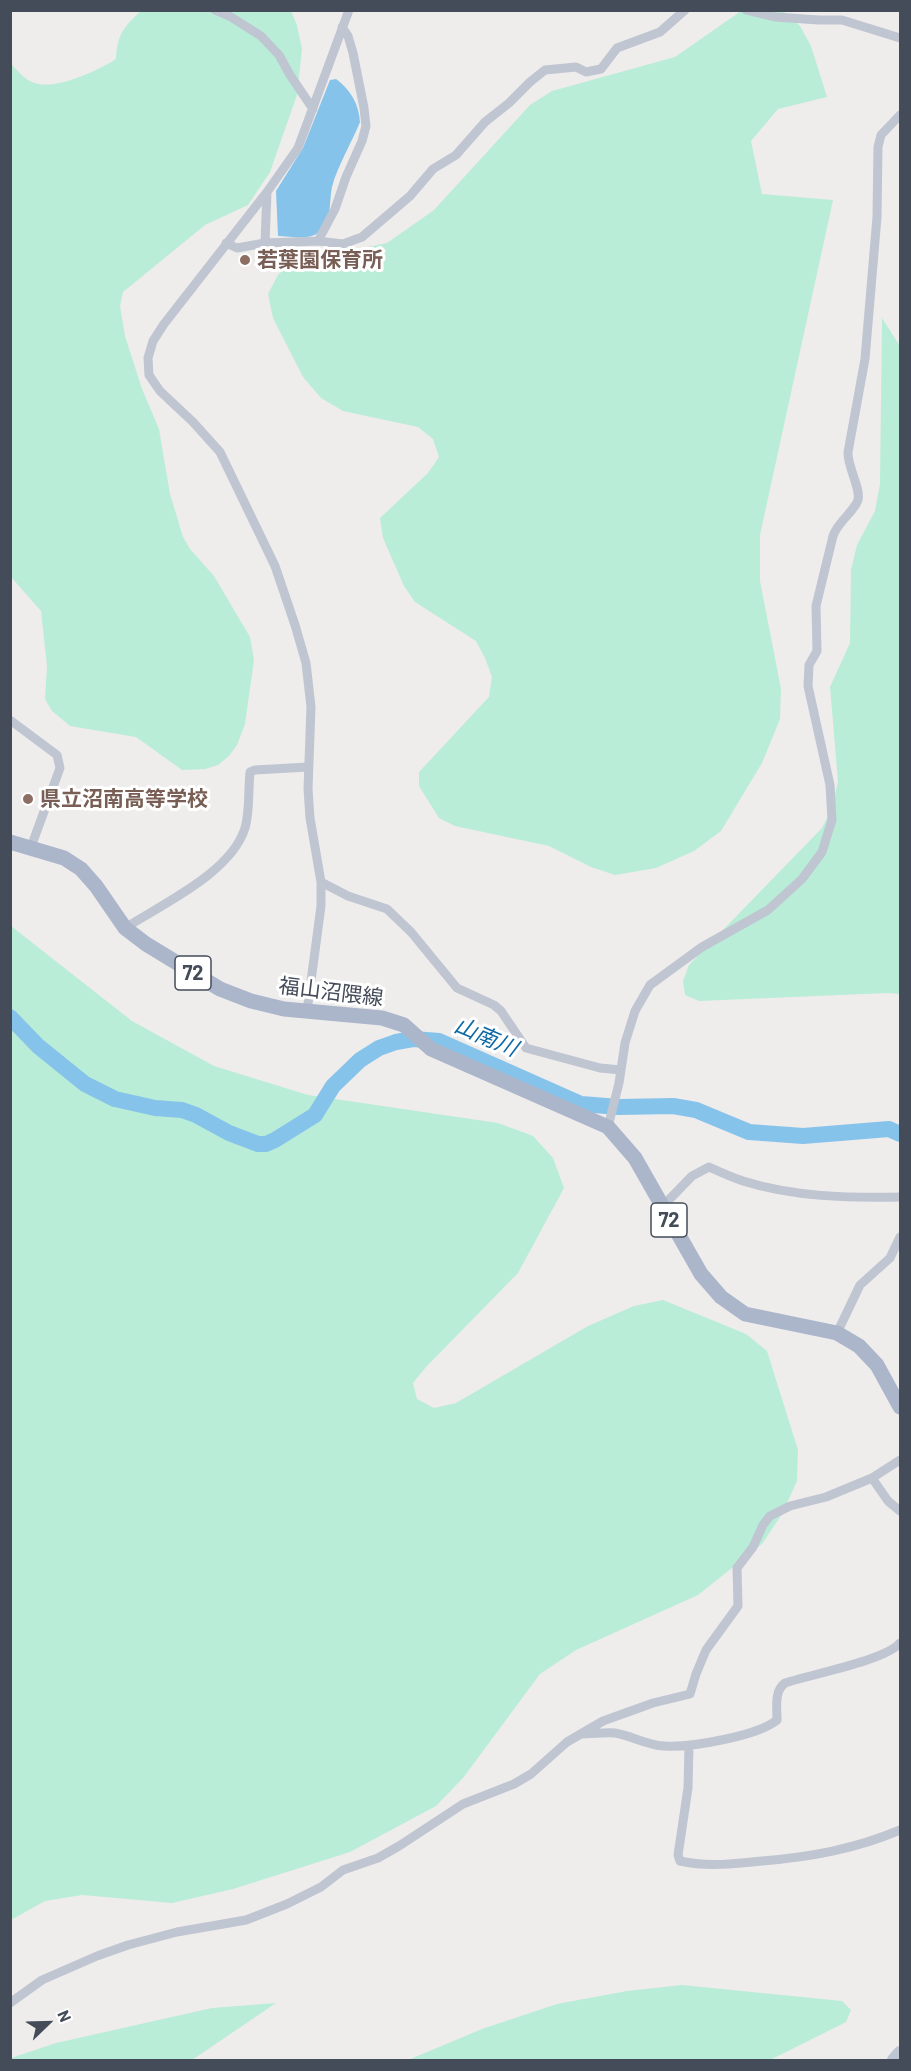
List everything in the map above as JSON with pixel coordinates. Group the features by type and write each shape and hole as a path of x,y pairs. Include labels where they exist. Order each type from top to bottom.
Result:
{"main road":[{"name":"福山沼隈線","path":"10,842 64,858 81,869 96,886 125,928 146,944 220,989 251,1001 273,1006 382,1018 404,1025 431,1049 608,1127 635,1158 700,1274 720,1297 745,1314 837,1333 859,1346 877,1365 900,1407"}],"street":[{"path":"214,10 253,30 267,42 279,55 313,109"},
{"path":"307,1011 321,906 321,882 310,818 308,767 310,707 306,663 275,566 220,452 160,391 149,375 148,358 153,341 164,324 267,192 298,148 349,10"},
{"path":"226,243 237,248 265,243 318,241 343,244 362,237 410,196 433,169 456,155 485,122 545,70 576,67 586,72 601,69 617,48 660,32 685,10"},
{"path":"746,10 775,17 842,20 900,38"},
{"path":"318,241 335,209 366,126 353,53 348,36 342,27"},
{"path":"608,1127 634,1011 650,985 702,947 768,910 802,879 822,852 831,820 830,785 808,686 809,665 817,651 816,606 833,536 836,527 858,500 848,452 866,360 877,218 878,147 882,135 900,115"},
{"path":"265,243 267,192"},
{"path":"10,720 57,755 60,768 31,847"},
{"path":"125,928 183,893 224,862 240,841 246,826 250,772 308,767"},
{"path":"321,882 348,896 387,909 411,932 457,988 494,1005 501,1011 526,1048 600,1068 621,1070"},
{"path":"662,1207 692,1176 709,1167 742,1181 772,1189 849,1197 900,1197"},
{"path":"837,1333 860,1285 890,1258 900,1237"},
{"path":"10,2002 42,1980 128,1945 177,1932 246,1920 287,1904 321,1887 343,1870 378,1858 463,1804 514,1784 531,1774 567,1742 603,1721 653,1703 690,1694 706,1650 738,1606 737,1568 753,1547 763,1525 770,1516 790,1506 826,1497 872,1478 900,1460"},
{"path":"872,1478 888,1501 900,1511"},
{"path":"579,1734 612,1733 664,1746 689,1746 728,1738 777,1720 777,1698 780,1686 785,1683 873,1658 895,1649 900,1643"},
{"path":"689,1746 688,1788 678,1855 680,1861 693,1864 739,1864 804,1857 855,1846 900,1830"},
{"path":"894,2061 900,2053"}],"green space":[{"path":"141,11 291,11 297,25 302,49 297,95 270,172 248,205 205,225 123,292 120,306 125,336 142,389 159,429 170,494 183,537 190,549 214,576 250,637 254,660 245,724 237,745 229,756 218,765 205,769 182,770 136,737 70,726 52,711 45,699 47,666 41,611 11,577 11,64 32,82 51,84 75,79 116,59 122,32"},
{"path":"741,11 783,11 800,26 811,46 827,97 778,109 751,141 762,194 833,200 760,535 760,581 781,689 780,719 762,763 721,831 694,851 656,868 615,875 591,867 549,846 455,826 439,818 419,786 419,772 489,697 492,677 476,641 415,602 404,586 383,538 380,518 428,473 439,457 433,439 418,427 343,411 321,398 303,377 273,318 268,294 278,275 291,263 387,243 434,210 530,105 552,91 675,57"},
{"path":"882,318 900,346 900,994 699,1001 685,995 683,981 689,965 822,828 832,808 838,782 830,687 850,643 851,570 857,545 875,511 880,484"},
{"path":"11,926 132,1021 214,1066 308,1095 498,1123 533,1136 553,1158 564,1188 518,1273 413,1383 417,1399 434,1408 456,1403 588,1326 634,1306 663,1300 746,1334 767,1351 798,1450 797,1481 782,1514 762,1544 698,1595 576,1650 540,1674 463,1778 436,1806 350,1852 233,1889 172,1903 82,1895 45,1901 11,1920"},
{"path":"682,1985 842,2001 851,2010 846,2022 770,2060 408,2060 482,2029 557,2004 627,1991"},
{"path":"276,2003 192,2060 11,2060 11,2058 56,2043 212,2008"}],"water":[{"path":"336,79 346,87 353,98 360,122 334,179 326,222 315,235 278,236 276,191 303,148 330,80"}],"waterway":[{"name":"山南川","path":"10,1017 38,1046 85,1084 115,1099 155,1108 182,1110 229,1133 258,1144 266,1144 275,1140 315,1115 333,1086 360,1060 379,1048 413,1039 439,1041 581,1104 619,1107 673,1106 696,1110 749,1132 803,1136 889,1129 900,1134"}],"place":[{"name":"若葉園保育所","path":"245,260"},
{"name":"県立沼南高等学校","path":"28,799"}]}
